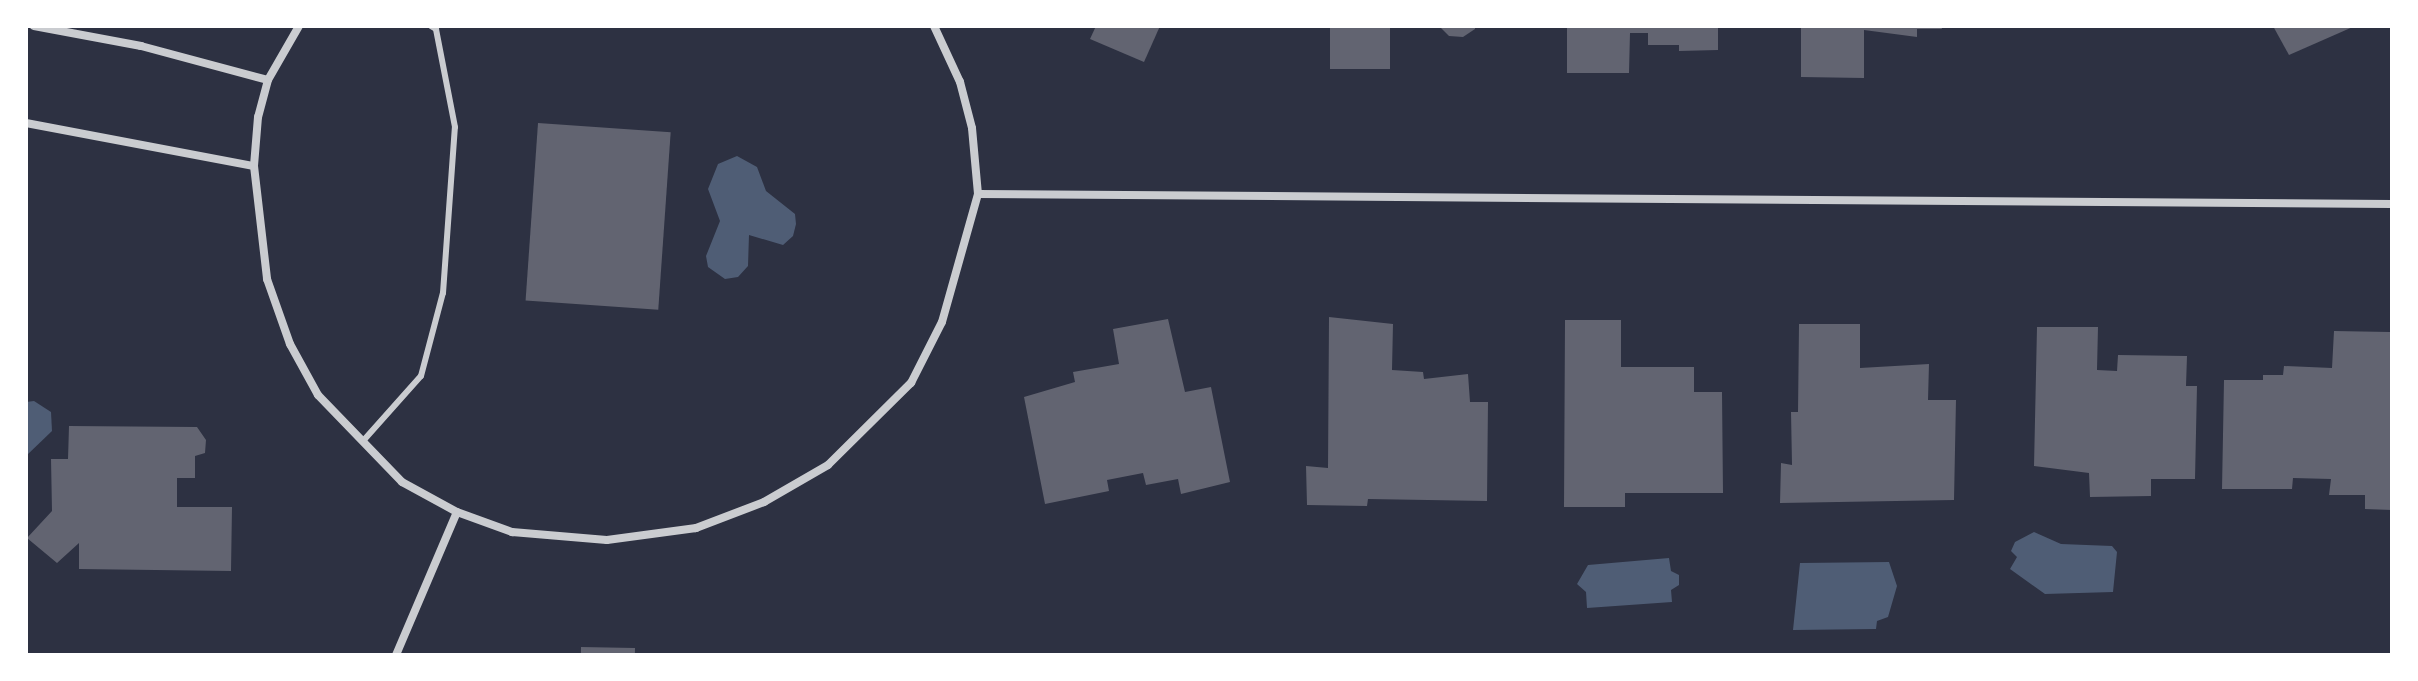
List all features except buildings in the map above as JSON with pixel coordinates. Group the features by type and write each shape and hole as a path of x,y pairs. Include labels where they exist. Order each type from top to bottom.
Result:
{"street":[{"path":"34,26 141,46 268,80"},
{"path":"299,26 268,80 258,117 254,166 267,279 290,344 318,395 402,482 457,512 512,532 607,540 696,528 764,502 828,465 911,383 942,322 978,194 972,128 960,82 934,26"},
{"path":"26,123 254,166"},
{"path":"978,194 2392,204"},
{"path":"396,655 457,512"}],"lane":[{"path":"363,441 421,376 443,293 455,127 436,29 431,26"}],"water":[{"path":"737,156 757,167 766,191 795,214 796,224 793,236 783,245 749,235 748,266 738,277 725,279 708,267 706,256 720,221 708,189 718,164"},
{"path":"34,401 51,412 52,431 26,456 26,402"},
{"path":"2034,532 2061,544 2112,546 2117,552 2113,592 2045,594 2010,569 2017,557 2011,551 2015,542"},
{"path":"1669,558 1671,571 1679,575 1679,585 1671,590 1672,602 1587,608 1586,592 1577,584 1588,565"},
{"path":"1889,562 1897,586 1888,617 1877,621 1876,629 1793,630 1800,563"}]}
